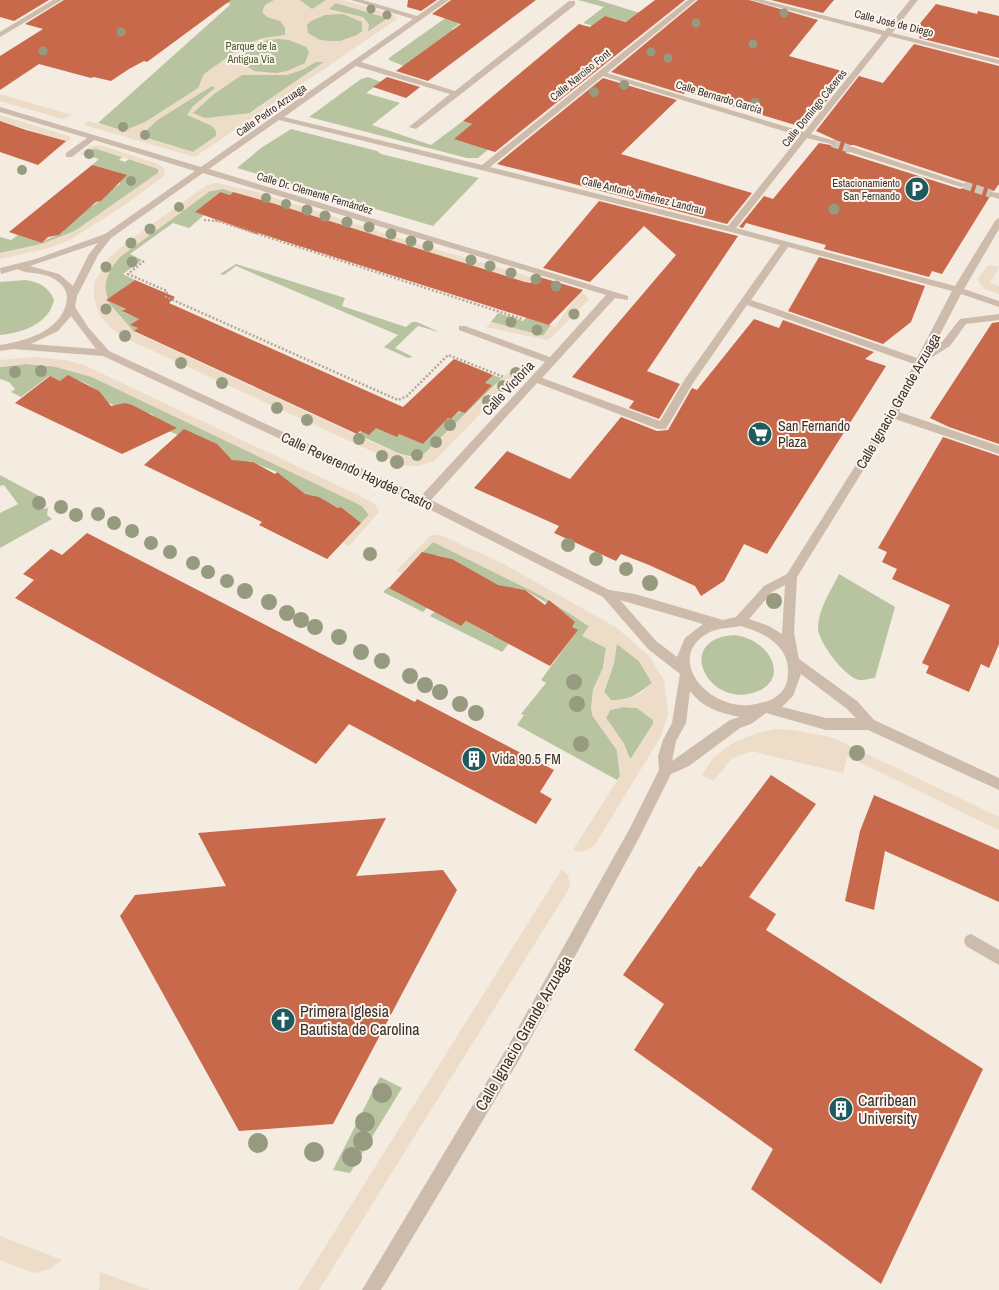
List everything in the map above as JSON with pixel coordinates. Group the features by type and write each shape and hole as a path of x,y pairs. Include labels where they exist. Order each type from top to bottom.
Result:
{"street":[{"path":"0,35 58,0"},
{"path":"356,0 419,19"},
{"name":"Calle Pedro Arzuaga","path":"0,272 39,261 108,236 445,0"},
{"name":"Calle Narciso Font","path":"482,169 692,0"},
{"name":"Calle José de Diego","path":"755,0 999,62"},
{"name":"Calle Domingo Cáceres","path":"730,229 914,0"},
{"path":"413,127 454,93 572,3"},
{"path":"356,62 454,93"},
{"name":"Calle Bernardo García","path":"600,73 832,143"},
{"name":"Calle Dr. Clemente Fernández","path":"0,109 625,298"},
{"name":"Calle Antonio Jiménez Landrau","path":"279,118 730,229 958,290 999,304"},
{"path":"69,155 93,137"},
{"path":"850,149 964,185"},
{"name":"Calle Ignacio Grande Arzuaga","path":"740,621 768,590 791,577 893,414 958,290 999,221"},
{"name":"Calle Pedro Arzuaga","path":"73,294 94,254 108,236"},
{"path":"535,379 662,426 689,381 747,302 786,244"},
{"path":"0,272 26,269 48,272 65,281 73,294 71,309 50,332 13,346 0,348"},
{"name":"Calle Victoria","path":"423,501 613,294"},
{"path":"747,302 923,360 946,344 963,320 999,318"},
{"name":"Calle Reverendo Haydée Castro","path":"71,309 84,329 105,353"},
{"path":"462,328 552,361"},
{"name":"Calle Reverendo Haydée Castro","path":"13,346 105,353 423,501 607,594 652,645 685,673"},
{"path":"893,414 999,450"},
{"path":"666,770 691,758 735,724 780,703 792,688 796,671 788,628 792,604 791,577"},
{"name":"Calle Reverendo Haydée Castro","path":"607,594 625,595 690,617 719,622"},
{"path":"868,724 852,705 793,658 779,638 761,627 740,621 719,622 700,630 688,642 682,659 685,673 698,693 716,706 738,712 764,710 826,724 868,724 999,784"},
{"name":"Calle Ignacio Grande Arzuaga","path":"371,1290 513,1054 636,832 666,770 665,756 670,740 679,723 685,673"},
{"path":"971,941 999,958"}],"path":[{"path":"204,220 206,218 214,220 522,319"},
{"path":"144,261 128,274 167,291 166,297 398,400 407,396 448,355 508,379"}],"green space":[{"name":"Parque de la Antigua Vía","path":"218,0 326,0 388,18 193,152 98,123 231,4"},
{"path":"471,0 465,20 452,29 455,31 404,66 389,60 389,58"},
{"path":"578,0 598,0 640,13 536,110 478,158 467,158 309,117 361,79 368,77 381,82 366,93 400,103 372,125 431,145 463,121 477,126 455,139 481,147 628,22 605,16 593,26 583,23 604,7"},
{"path":"291,129 479,178 433,226 237,168 261,148"},
{"path":"94,148 122,157 119,160 125,162 129,159 158,169 158,173 75,231 42,244 0,253 0,237 11,240 18,235 42,243 64,231 63,228 120,184 120,181 92,165 99,159 83,155"},
{"path":"223,189 233,192 230,195 219,192 196,212 204,215 189,228 173,223 130,254 142,260 123,274 135,280 108,299 105,287 107,276 121,256 210,191"},
{"path":"236,264 345,298 342,306 406,327 412,322 417,322 439,332 418,326 395,348 413,357 408,358 384,347 398,335 236,266 224,275 220,274"},
{"path":"26,280 46,288 54,300 51,308 41,321 33,326 17,332 0,335 0,282"},
{"path":"106,300 126,309 123,312 132,316 145,314 131,325 138,328 134,332"},
{"path":"498,313 523,321 528,316 551,325 543,336 491,322"},
{"path":"26,364 60,367 92,377 356,502 369,515 359,525 347,519 350,514 341,507 339,508 311,495 304,499 283,484 287,480 277,472 250,461 242,464 219,454 222,450 211,441 178,435 155,425 160,421 152,414 118,407 96,397 99,392 75,379 69,378 60,381 49,376 21,397 11,392 15,389 9,382 0,379 0,367"},
{"path":"493,375 502,378 420,458 400,454 357,434 382,422 399,434 423,444 448,418 451,419 491,385 485,383"},
{"path":"0,475 39,496 34,506 39,510 48,508 47,515 52,519 0,548 0,513 18,504 4,485 0,486"},
{"path":"433,542 454,550 514,580 553,603 590,627 583,636 606,648 603,668 593,690 592,715 617,750 620,776 617,780 517,725 524,715 521,714 546,683 541,680 577,631 560,617 563,612 549,601 547,603 525,590 515,588 511,592 452,559 437,555 433,560 421,553"},
{"path":"839,574 895,607 875,678 859,680 847,673 827,650 819,634 820,614"},
{"path":"388,587 414,601 422,593 435,600 423,612 383,592"},
{"path":"434,612 461,626 466,621 493,636 500,628 515,636 502,652 430,616"},
{"path":"734,635 747,638 759,645 767,653 774,672 771,682 762,689 748,694 733,694 720,689 709,680 703,669 702,658 706,647 716,639"},
{"path":"616,643 639,661 652,683 628,698 611,700 604,692 614,663"},
{"path":"623,707 637,708 653,720 653,724 630,760 624,744 606,718 610,710"},
{"path":"380,1077 402,1088 350,1173 333,1170"}],"shaded area":[{"path":"274,0 300,0 312,9 326,0 343,0 394,15 397,19 195,157 84,125 88,121 123,131 145,122 198,88 204,74 244,45 263,38 285,35 285,28 280,21 267,17 262,12 265,5","holes":["336,3 388,19 368,32 369,24 363,17 329,9","343,14 362,22 362,31 357,35 340,41 320,40 308,33 307,25 311,21 325,15","267,40 289,40 306,47 309,52 305,63 287,71 276,73 254,71 242,63 240,57 248,47","316,62 324,62 251,113 205,118 193,113 214,94 242,75 287,75 302,70","212,86 215,88 193,106 187,115 212,126 216,131 216,136 193,152 140,136 159,119"]},
{"path":"0,94 72,115 62,119 0,101"},
{"path":"0,115 69,136 71,139 59,148 63,140 0,121"},
{"path":"100,145 158,164 165,169 164,176 123,206 70,240 45,249 0,259 0,253 42,244 75,231 158,173 158,169 153,167 94,148 83,155 80,154 91,146"},
{"path":"216,183 257,192 415,243 582,292 589,299 547,340 486,327 491,322 543,336 551,325 555,326 576,298 223,189 210,191 121,256 111,268 105,284 107,301 134,332 387,449 416,459 422,457 513,368 519,371 518,375 434,461 418,466 402,465 125,338 111,328 99,314 94,297 94,283 110,257 126,243 207,185"},
{"path":"989,265 999,267 990,283 999,286 999,294 984,289 979,282 978,278"},
{"path":"36,357 65,360 84,365 364,498 375,504 379,512 349,546 343,543 369,515 362,506 92,377 48,365 26,364 0,367 0,360"},
{"path":"431,535 440,535 502,563 617,628 649,656 664,680 668,714 660,738 594,846 582,852 573,850 620,776 617,750 592,715 591,707 593,690 603,668 606,648 582,636 589,626 552,601 433,542 402,573 396,571","holes":["617,644 639,661 652,683 640,694 624,700 611,700 604,692 614,663","623,707 637,708 653,720 653,724 631,760 620,738 606,718 610,710"]},
{"path":"776,729 831,737 999,817 999,830 847,756 843,773 751,751 731,759 714,781 702,775 713,758 731,744 757,733"},
{"path":"562,869 568,875 570,887 319,1290 298,1290"},
{"path":"0,1236 62,1260 50,1269 34,1273 0,1260"},
{"path":"100,1272 150,1290 99,1290"}],"building":[{"path":"0,0 49,0 14,21 0,17"},
{"path":"64,0 231,0 147,62 144,61 111,81 91,78 39,64 0,90 0,56 43,29 25,24"},
{"path":"408,0 437,0 421,11 407,7"},
{"path":"451,0 536,0 428,81 396,71 461,24 432,14"},
{"path":"655,0 685,0 495,152 454,139 472,124 463,121 579,24 590,27 605,16 626,22"},
{"path":"698,0 749,0 818,20 789,56 849,73 805,128 686,92 684,94 611,72"},
{"path":"771,0 834,0 823,13"},
{"path":"936,4 977,14 978,11 999,16 999,58 919,38 921,34 913,32"},
{"name":"Estacionamiento San Fernando","path":"914,44 999,66 999,184 994,191 988,191 989,198 942,274 932,271 929,277 824,249 826,245 746,223 743,228 739,227 764,196 773,199 819,143 836,146 836,140 816,131 859,76 883,83","holes":["847,145 854,145 969,183 970,186 960,189 846,153"]},
{"path":"387,77 420,87 406,98 373,87"},
{"path":"603,78 677,100 621,154 752,193 727,224 497,164"},
{"path":"0,121 66,141 38,165 0,152"},
{"path":"92,165 127,175 101,201 96,202 59,235 48,237 42,243 9,232"},
{"path":"220,192 230,195 233,192 272,203 525,282 531,283 536,276 583,290 549,325 258,233 256,234 195,212"},
{"path":"599,201 738,236 647,371 680,384 659,419 629,408 634,401 572,377 676,255 644,226 590,282 543,268"},
{"path":"819,257 925,286 911,322 883,344 788,311"},
{"path":"135,280 175,297 169,303 403,407 454,359 493,375 485,383 492,385 465,413 459,411 451,419 448,418 423,444 399,434 397,437 376,428 369,435 360,431 357,434 134,331 138,328 130,325 139,319 122,311 126,309 106,300"},
{"name":"San Fernando Plaza","path":"754,319 779,328 783,320 874,352 865,359 886,366 767,554 744,544 724,581 701,596 695,586 621,554 616,561 554,533 559,526 474,488 507,451 570,479 621,417 657,431 668,430 692,388 697,390"},
{"path":"999,322 999,444 949,427 930,418 992,323"},
{"path":"68,375 99,391 111,406 125,403 132,405 177,428 122,454 15,403 50,376 60,381"},
{"path":"184,429 217,444 232,460 253,462 275,474 277,472 305,494 319,497 338,508 341,507 361,523 327,559 259,525 262,522 144,465"},
{"path":"943,437 999,456 999,644 989,668 981,664 969,692 926,673 929,666 922,663 950,605 892,579 897,569 882,562 887,552 878,548"},
{"path":"87,533 415,702 417,699 554,770 540,792 552,799 536,824 349,724 316,764 15,598 34,580 23,574 51,549 62,555"},
{"path":"422,552 452,559 498,585 525,590 545,605 549,600 575,622 572,627 578,630 550,666 466,621 461,626 389,588"},
{"name":"Carribean University","path":"771,775 816,804 749,897 776,914 766,930 983,1069 881,1284 751,1189 773,1149 634,1050 664,1004 623,975 699,866 701,867"},
{"path":"874,795 999,850 999,902 885,851 874,910 845,901 860,831"},
{"name":"Primera Iglesia Bautista de Carolina","path":"386,818 356,876 443,870 457,890 333,1124 239,1131 120,916 135,895 226,886 198,833"}],"tunnel":[{"path":"832,143 850,149"},
{"path":"964,185 992,194"}],"place":[{"name":"Estacionamiento San Fernando","path":"917,189"},
{"name":"San Fernando Plaza","path":"760,434"},
{"name":"Vida 90.5 FM","path":"474,759"},
{"name":"Primera Iglesia Bautista de Carolina","path":"283,1020"},
{"name":"Carribean University","path":"841,1109"}]}
